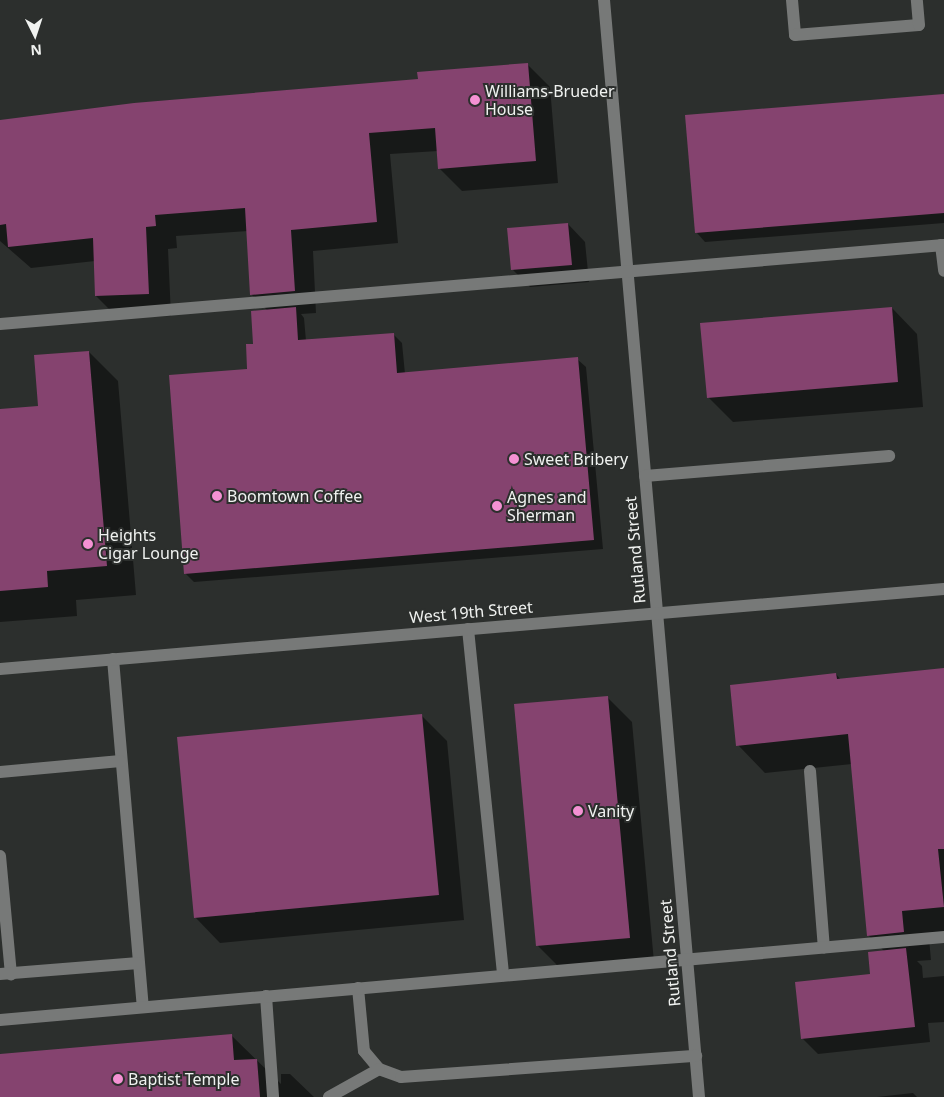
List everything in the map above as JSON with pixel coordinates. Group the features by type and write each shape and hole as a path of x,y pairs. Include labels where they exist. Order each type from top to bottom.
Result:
{"street":[{"name":"Rutland Street","path":"604,0 699,1097"},
{"path":"792,0 795,35 919,25 917,0"},
{"path":"0,324 943,245 944,271"},
{"path":"645,476 889,456"},
{"name":"West 19th Street","path":"0,669 944,589"},
{"path":"468,629 503,975"},
{"path":"112,659 143,1007"},
{"path":"0,772 121,761"},
{"path":"810,771 824,947"},
{"path":"0,856 6,974 139,963"},
{"path":"0,1020 687,958 944,937"},
{"path":"358,988 364,1051 379,1070 401,1077 696,1056"},
{"path":"266,996 273,1097"},
{"path":"329,1097 379,1070"}],"building":[{"path":"528,63 536,161 438,169 435,128 369,133 377,222 291,230 295,291 250,295 245,208 155,215 156,226 146,227 149,294 95,296 93,238 8,247 6,224 0,225 0,120 134,103 418,79 417,72"},
{"path":"944,94 944,213 695,233 685,115"},
{"path":"568,223 572,265 511,270 507,228"},
{"path":"296,307 298,340 394,333 397,373 578,357 594,540 184,574 169,375 247,369 246,344 253,344 251,311"},
{"path":"892,307 898,382 707,398 700,323"},
{"path":"89,351 107,566 47,571 48,587 0,591 0,409 38,406 34,355"},
{"path":"944,668 944,849 938,849 944,907 902,911 904,932 867,936 848,734 736,746 730,685 836,673 837,679"},
{"path":"608,696 630,938 536,946 514,704"},
{"path":"422,714 439,895 194,918 177,737"},
{"path":"906,948 915,1027 801,1039 795,982 870,974 868,952"},
{"name":"Baptist Temple","path":"232,1034 234,1060 257,1059 260,1097 0,1097 0,1054"}],"place":[{"name":"Williams-Brueder House","path":"475,100"},
{"name":"Sweet Bribery","path":"514,459"},
{"name":"Boomtown Coffee","path":"217,496"},
{"name":"Agnes and Sherman","path":"497,506"},
{"name":"Heights Cigar Lounge","path":"88,544"},
{"name":"Vanity","path":"578,811"},
{"name":"Baptist Temple","path":"118,1079"}]}
